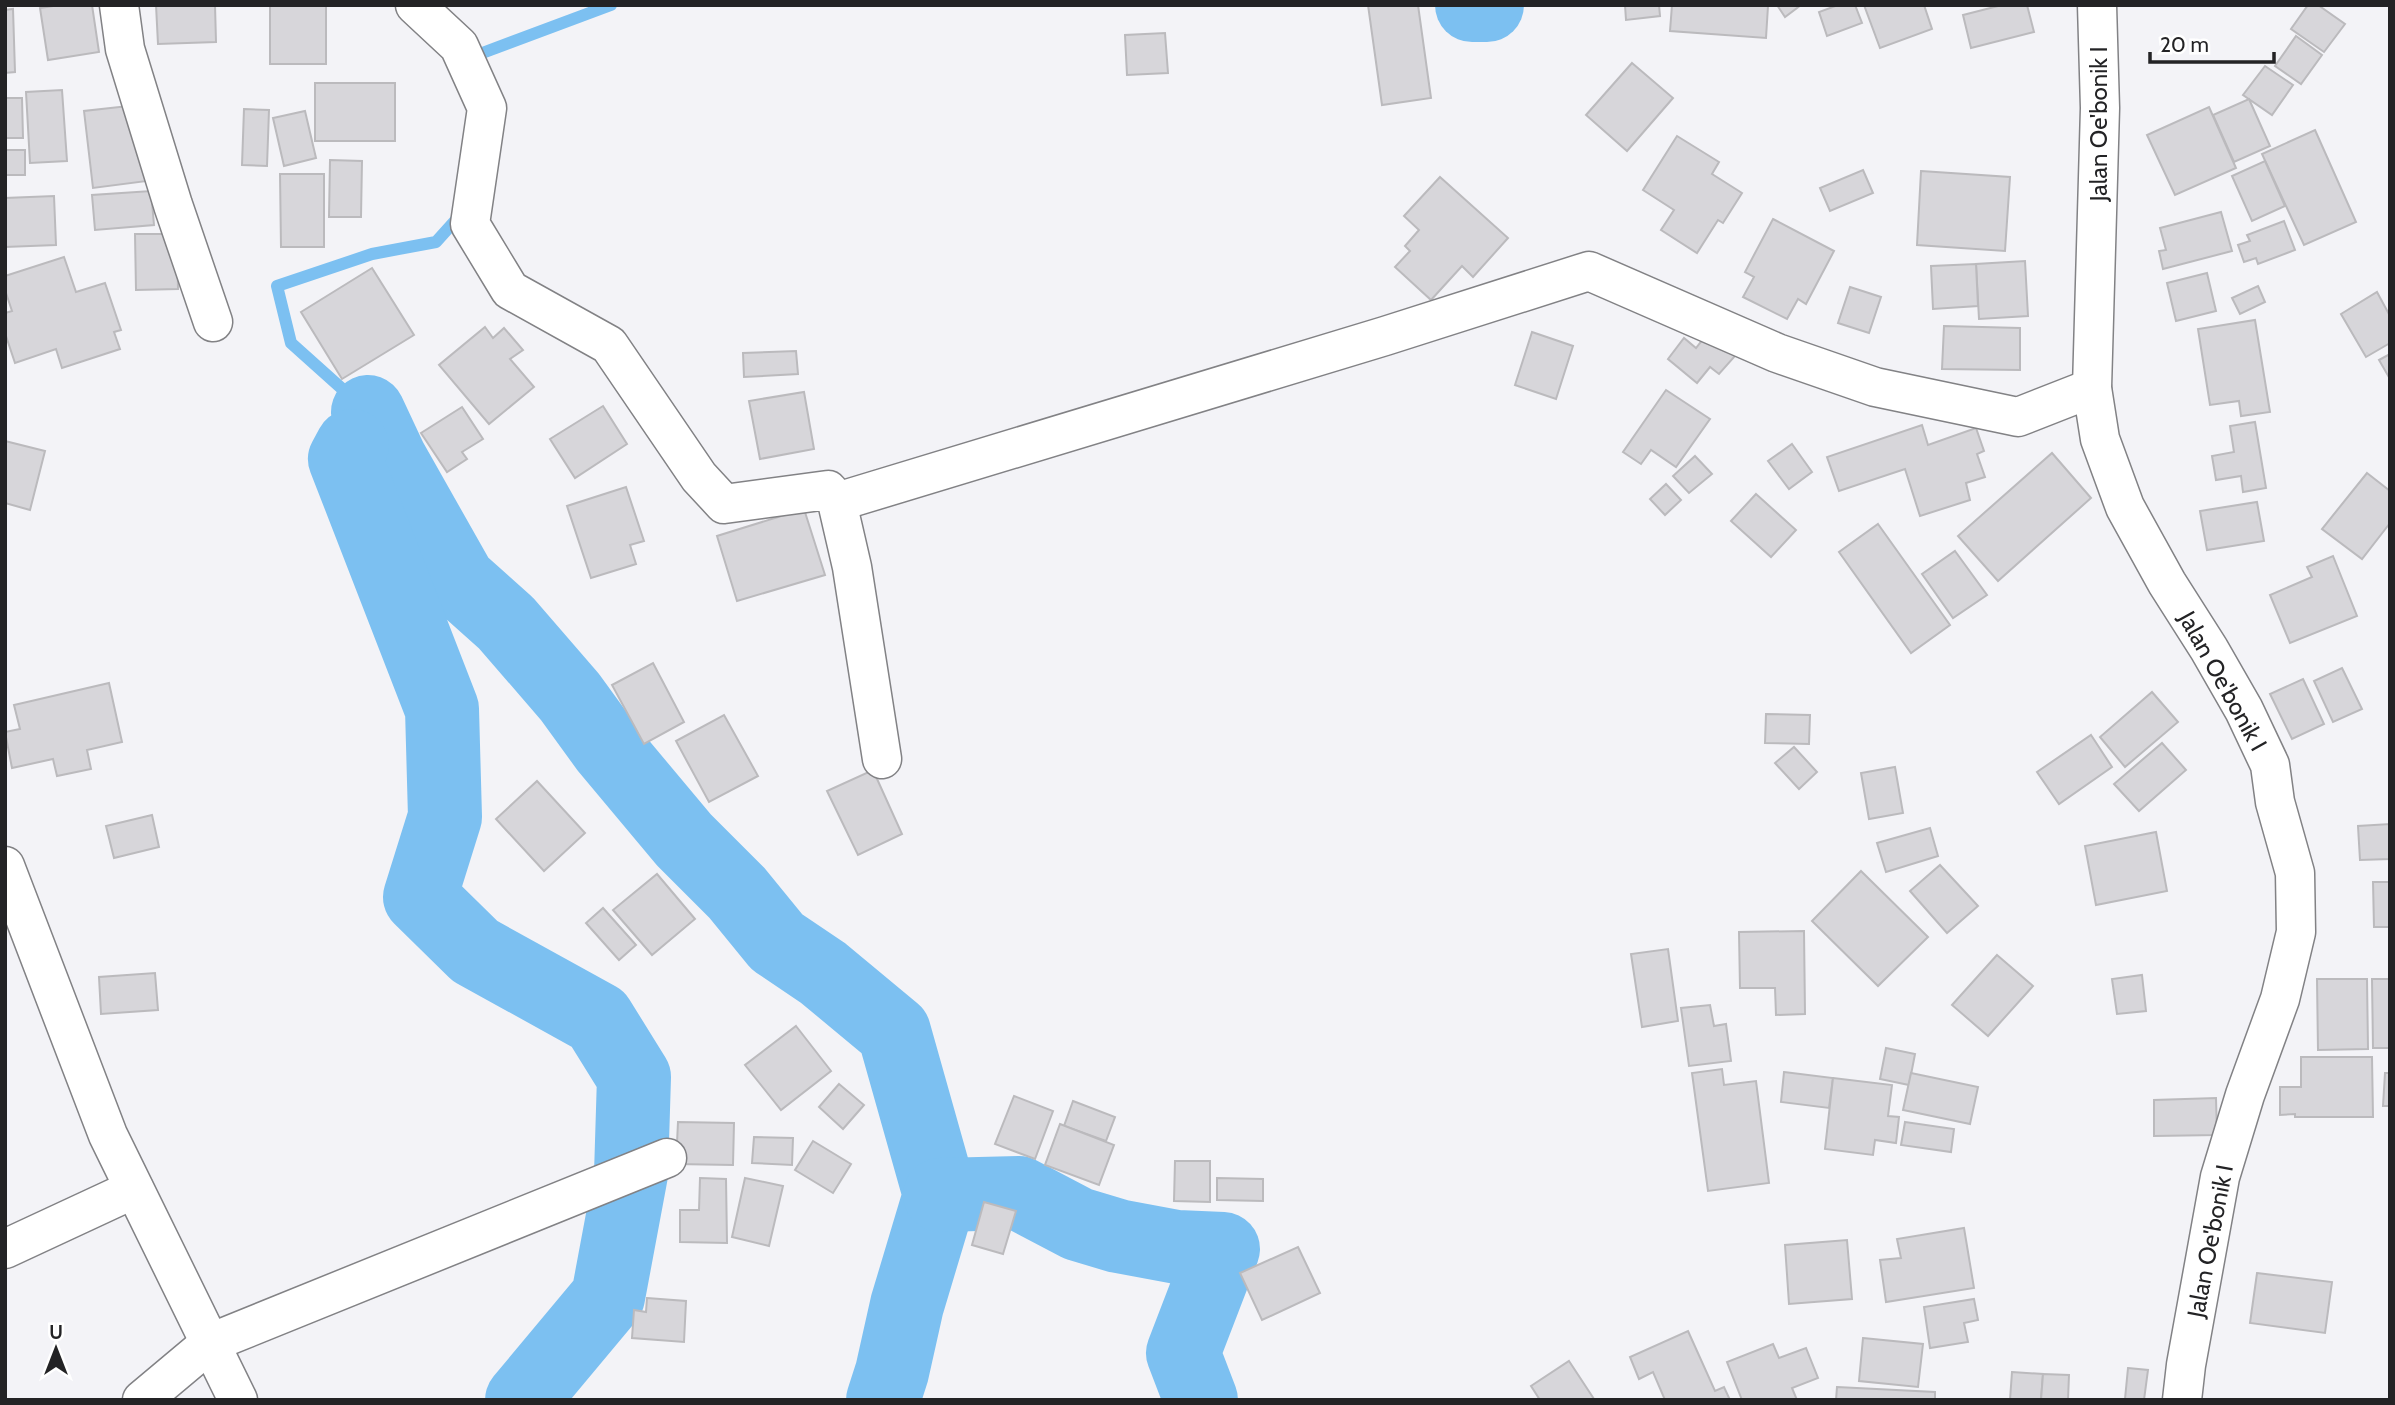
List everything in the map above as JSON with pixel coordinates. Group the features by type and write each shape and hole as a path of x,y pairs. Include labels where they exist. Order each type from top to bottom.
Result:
{"street":[{"path":"119,5 125,49 173,205 213,322"},
{"path":"415,5 459,46 487,108 470,224 510,290 609,345 699,477 724,504 828,490 837,502 852,566 882,759"},
{"name":"Jalan Oe'bonik I","path":"2097,5 2100,108 2092,388 2100,439 2125,507 2167,583 2244,710 2270,765 2275,802 2295,873 2296,932 2280,999 2245,1095 2220,1177 2182,1400"},
{"path":"837,502 1385,336 1589,271 1777,353 1875,387 2018,417 2092,388"},
{"path":"5,866 108,1135 238,1400"},
{"path":"142,1400 210,1343 667,1158"},
{"path":"5,1249 134,1189"}],"building":[{"path":"92,5 99,52 48,60 40,8"},
{"path":"156,5 215,5 216,42 158,44"},
{"path":"270,5 326,5 326,64 270,64"},
{"path":"1368,5 1418,5 1431,98 1382,105"},
{"path":"1625,5 1659,5 1660,16 1626,20"},
{"path":"1672,5 1768,6 1766,38 1670,31"},
{"path":"1777,5 1801,5 1785,17"},
{"path":"1838,5 1855,5 1862,23 1827,36 1819,12"},
{"path":"1864,5 1924,5 1932,29 1880,48"},
{"path":"2002,5 2027,5 2034,32 1971,48 1963,15"},
{"path":"2308,5 2318,5 2345,24 2324,52 2291,29"},
{"path":"13,9 15,72 5,73 5,10"},
{"path":"1165,33 1168,73 1127,75 1125,35"},
{"path":"2296,36 2322,55 2301,84 2275,66"},
{"path":"1632,63 1673,98 1627,151 1586,115"},
{"path":"2265,66 2293,85 2272,115 2243,95"},
{"path":"315,83 395,83 395,141 315,141"},
{"path":"62,90 67,161 30,163 26,92"},
{"path":"5,98 22,98 23,138 5,138"},
{"path":"2249,99 2270,146 2234,162 2213,115"},
{"path":"137,105 147,181 93,188 84,111"},
{"path":"2209,107 2236,168 2175,195 2147,135"},
{"path":"244,109 269,110 267,166 242,165"},
{"path":"305,111 316,158 284,166 273,118"},
{"path":"2315,130 2356,222 2304,245 2262,154"},
{"path":"1677,136 1719,162 1712,174 1742,193 1723,223 1718,220 1697,253 1661,230 1674,210 1643,190"},
{"path":"5,150 25,150 25,175 5,175"},
{"path":"330,160 362,161 361,217 329,217"},
{"path":"2265,161 2285,206 2252,221 2232,176"},
{"path":"1863,170 1873,193 1830,211 1820,188"},
{"path":"1921,171 2010,177 2005,251 1917,245"},
{"path":"280,174 324,174 324,247 281,247"},
{"path":"1440,177 1508,238 1473,277 1462,266 1431,300 1395,267 1410,251 1405,246 1419,230 1404,216"},
{"path":"151,191 154,225 95,230 92,195"},
{"path":"54,196 56,245 5,247 5,198"},
{"path":"2221,212 2232,251 2163,269 2159,251 2166,250 2160,228"},
{"path":"1773,219 1834,251 1806,304 1798,299 1787,319 1743,297 1754,277 1745,272"},
{"path":"2284,221 2295,250 2258,264 2256,258 2244,262 2238,245 2250,241 2247,235"},
{"path":"135,234 177,234 178,289 136,290"},
{"path":"64,257 76,292 105,283 121,330 114,332 120,349 62,368 56,349 15,363 5,333 5,313 12,311 5,290 5,276"},
{"path":"2025,261 2028,316 1979,319 1976,264"},
{"path":"1976,264 1978,306 1933,309 1931,266"},
{"path":"372,268 414,335 342,379 301,312"},
{"path":"2207,273 2216,311 2176,321 2167,283"},
{"path":"2258,286 2265,302 2240,314 2232,298"},
{"path":"1850,287 1881,297 1869,333 1838,323"},
{"path":"2377,292 2390,316 2390,343 2366,357 2341,314"},
{"path":"2255,320 2270,412 2241,416 2239,401 2210,405 2198,329"},
{"path":"1944,326 2020,328 2020,370 1942,369"},
{"path":"485,327 493,338 504,328 523,350 510,359 534,387 489,424 439,365"},
{"path":"1532,332 1573,346 1556,399 1515,385"},
{"path":"1707,334 1735,356 1719,374 1710,367 1697,383 1668,359 1684,338 1696,348"},
{"path":"796,351 798,374 744,377 743,353"},
{"path":"2390,354 2390,379 2379,360"},
{"path":"1666,390 1710,419 1676,467 1651,450 1641,464 1623,452"},
{"path":"804,392 814,449 760,459 749,401"},
{"path":"603,406 627,444 575,478 550,439"},
{"path":"462,407 483,439 462,452 467,459 447,472 421,433"},
{"path":"2255,422 2266,488 2243,492 2241,476 2216,480 2212,456 2234,452 2230,426"},
{"path":"1922,425 1928,445 1976,428 1984,451 1977,454 1985,477 1966,483 1970,500 1920,516 1905,469 1839,491 1827,457"},
{"path":"5,441 45,451 30,510 5,503"},
{"path":"1792,444 1812,472 1789,489 1768,461"},
{"path":"2052,453 2091,498 1998,581 1958,536"},
{"path":"1695,456 1712,474 1689,493 1673,476"},
{"path":"2367,473 2390,491 2390,523 2362,559 2322,529"},
{"path":"1666,484 1681,500 1665,515 1650,499"},
{"path":"626,487 644,541 630,545 636,564 591,578 567,506"},
{"path":"1756,494 1796,530 1771,557 1731,521"},
{"path":"2257,502 2264,541 2207,550 2200,511"},
{"path":"804,509 825,575 737,601 717,536"},
{"path":"1878,524 1950,625 1911,653 1839,552"},
{"path":"1955,551 1987,595 1953,618 1922,574"},
{"path":"2333,556 2357,616 2290,643 2270,595 2312,577 2307,567"},
{"path":"653,663 684,722 644,744 612,685"},
{"path":"2342,668 2362,709 2333,722 2314,681"},
{"path":"2303,679 2324,724 2292,739 2270,694"},
{"path":"109,683 122,742 87,750 91,769 57,776 53,759 12,768 5,732 20,729 14,705"},
{"path":"2152,692 2178,722 2125,767 2100,737"},
{"path":"1766,714 1810,715 1809,744 1765,743"},
{"path":"724,715 758,776 709,802 676,741"},
{"path":"2091,735 2112,767 2059,804 2037,772"},
{"path":"2162,743 2186,770 2139,811 2114,784"},
{"path":"1794,747 1817,772 1799,789 1775,763"},
{"path":"1895,767 1903,813 1869,819 1861,773"},
{"path":"873,770 902,834 858,855 827,791"},
{"path":"537,781 585,833 544,871 496,819"},
{"path":"152,815 159,847 114,858 106,826"},
{"path":"2390,824 2390,859 2360,860 2358,826"},
{"path":"1930,828 1938,856 1886,872 1877,843"},
{"path":"2156,832 2167,891 2096,905 2085,846"},
{"path":"1940,865 1978,906 1947,933 1910,891"},
{"path":"1861,871 1928,937 1878,986 1812,921"},
{"path":"657,874 695,919 652,955 613,910"},
{"path":"2373,882 2390,882 2390,927 2374,927"},
{"path":"603,908 636,945 619,960 586,923"},
{"path":"1804,931 1805,1014 1776,1015 1775,988 1740,988 1739,932"},
{"path":"1668,949 1678,1021 1642,1027 1631,954"},
{"path":"1997,955 2033,986 1988,1036 1952,1005"},
{"path":"155,973 158,1010 101,1014 99,977"},
{"path":"2142,975 2146,1011 2117,1014 2112,979"},
{"path":"2317,979 2367,979 2368,1049 2318,1050"},
{"path":"2372,979 2390,979 2390,1048 2373,1048"},
{"path":"1710,1005 1714,1026 1726,1024 1731,1061 1689,1066 1681,1008"},
{"path":"796,1026 831,1071 781,1110 745,1065"},
{"path":"1886,1048 1915,1054 1909,1085 1880,1079"},
{"path":"2301,1057 2372,1057 2373,1117 2280,1115 2280,1087 2301,1087"},
{"path":"1722,1069 1724,1085 1756,1081 1769,1183 1708,1191 1692,1073"},
{"path":"1784,1072 1833,1078 1829,1108 1781,1102"},
{"path":"1911,1073 1978,1087 1970,1124 1903,1110"},
{"path":"2385,1073 2390,1073 2390,1106 2383,1106"},
{"path":"1833,1078 1892,1085 1888,1116 1899,1117 1896,1143 1875,1140 1873,1155 1825,1149"},
{"path":"839,1084 864,1105 843,1129 819,1107"},
{"path":"1014,1096 1053,1111 1035,1159 995,1144"},
{"path":"2216,1098 2217,1135 2154,1136 2154,1100"},
{"path":"1073,1101 1115,1117 1106,1141 1064,1126"},
{"path":"678,1122 734,1123 733,1165 676,1164"},
{"path":"1905,1122 1954,1129 1951,1152 1901,1145"},
{"path":"1060,1124 1114,1145 1099,1185 1045,1165"},
{"path":"754,1137 793,1138 792,1165 752,1163"},
{"path":"813,1141 851,1164 833,1193 795,1170"},
{"path":"1175,1161 1210,1161 1210,1202 1174,1201"},
{"path":"700,1178 726,1179 727,1243 680,1242 680,1210 699,1210"},
{"path":"745,1178 783,1186 769,1246 732,1237"},
{"path":"1217,1178 1263,1179 1263,1201 1217,1200"},
{"path":"984,1202 1016,1211 1003,1254 972,1245"},
{"path":"1964,1228 1974,1288 1886,1302 1880,1260 1901,1258 1897,1239"},
{"path":"1847,1240 1852,1299 1789,1304 1785,1245"},
{"path":"1298,1247 1320,1293 1262,1320 1240,1273"},
{"path":"2257,1273 2332,1282 2325,1333 2250,1323"},
{"path":"647,1298 686,1301 684,1342 632,1338 634,1310 646,1312"},
{"path":"1974,1299 1978,1320 1964,1323 1968,1342 1930,1348 1924,1307"},
{"path":"1688,1331 1715,1391 1724,1387 1730,1400 1665,1400 1653,1372 1639,1379 1630,1357"},
{"path":"1863,1338 1923,1344 1918,1387 1859,1381"},
{"path":"1773,1344 1779,1358 1806,1348 1818,1378 1792,1388 1797,1400 1742,1400 1727,1362"},
{"path":"1569,1361 1594,1399 1540,1400 1531,1386"},
{"path":"2128,1368 2148,1370 2144,1400 2125,1399"},
{"path":"2012,1372 2043,1374 2041,1400 2010,1400"},
{"path":"2043,1374 2069,1375 2068,1400 2041,1400"},
{"path":"1837,1387 1935,1392 1935,1400 1836,1400"}],"waterway":[{"path":"469,58 611,5"},
{"path":"1472,5 1487,5"},
{"path":"368,412 291,343 277,286 372,254 436,242 463,212"},
{"path":"368,412 390,459 459,581 506,623 570,697 607,748 684,840 737,893 777,942 823,973 894,1032 940,1195 907,1305 883,1400"},
{"path":"352,446 345,459 442,709 445,817 420,897 475,951 598,1019 634,1077 631,1174 608,1297 522,1400"},
{"path":"940,1195 1019,1193 1078,1224 1118,1236 1177,1247 1223,1249 1183,1353 1201,1400"}]}
